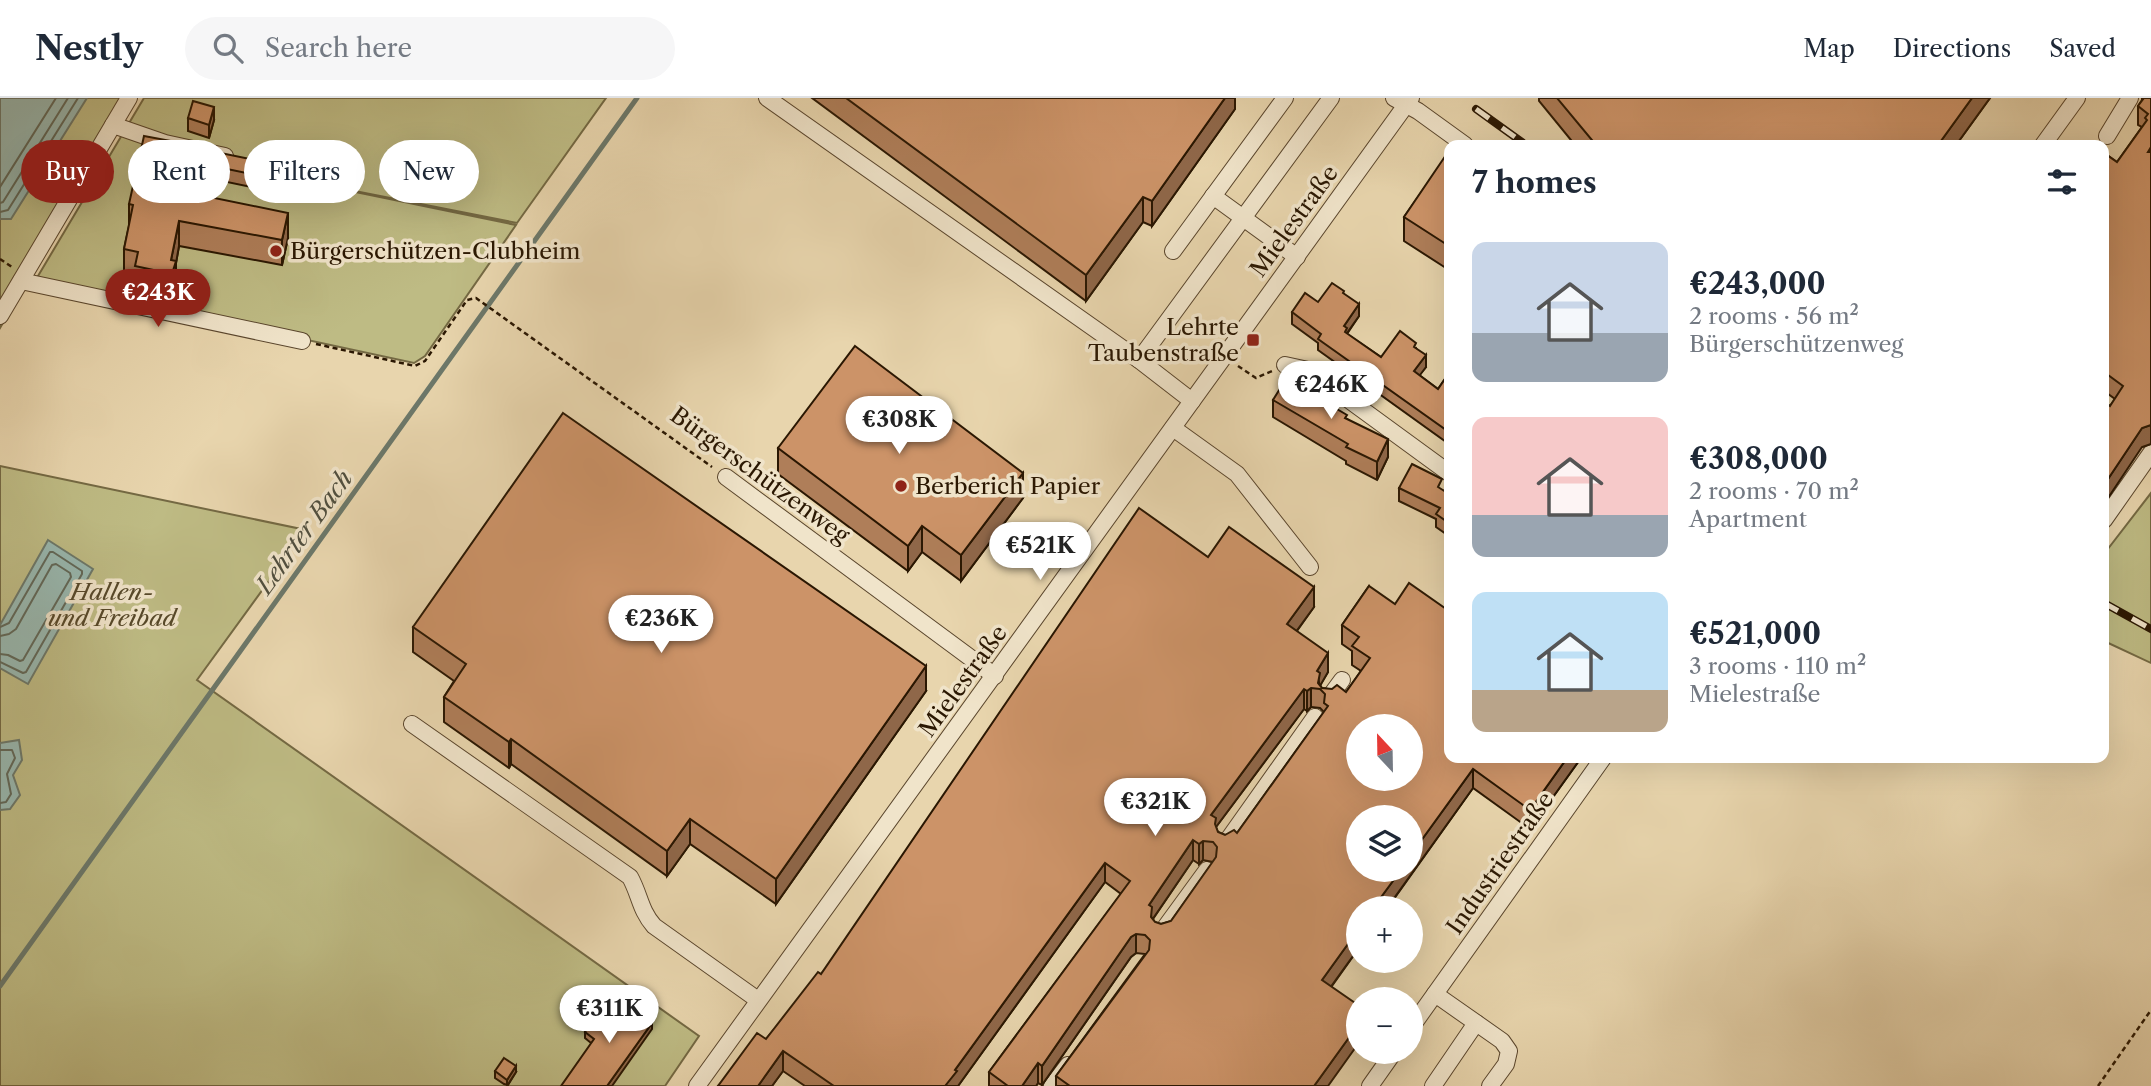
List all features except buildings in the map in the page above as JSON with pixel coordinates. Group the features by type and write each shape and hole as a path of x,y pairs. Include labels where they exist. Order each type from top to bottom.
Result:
{"street":[{"path":"0,316 129,98"},
{"path":"767,98 1139,360 1192,401"},
{"path":"1173,251 1285,98"},
{"path":"1139,360 1331,98"},
{"path":"2047,140 2077,98"},
{"path":"2107,136 2130,98"},
{"path":"1404,100 1458,140"},
{"name":"Mielestraße","path":"698,1086 1297,257 1404,100"},
{"path":"113,125 154,140"},
{"path":"1213,196 1297,257"},
{"path":"21,281 302,341"},
{"path":"1285,365 1308,370 1444,469"},
{"path":"1173,428 1237,474 1310,566"},
{"path":"2109,513 2151,453"},
{"name":"Bürgerschützenweg","path":"726,477 995,676"},
{"path":"1328,699 1342,680"},
{"path":"1225,844 1315,717"},
{"path":"412,724 630,877 637,889 643,914 654,926 758,1000"},
{"name":"Industriestraße","path":"1423,1011 1599,763"},
{"path":"1161,933 1207,870"},
{"path":"1435,994 1502,1041 1509,1051 1506,1064 1490,1086"},
{"path":"1433,1086 1476,1023"},
{"path":"1052,1086 1076,1052"},
{"path":"1370,1086 1386,1064"}],"path":[{"name":"Bürgerschützenweg","path":"302,341 415,366 425,361 467,300 472,298 497,312 726,477"},
{"path":"1225,356 1256,377 1285,365"},
{"path":"2098,1086 2151,1010"}],"green space":[{"path":"0,98 133,98 109,140 21,140 21,203 72,203 0,328"},
{"name":"Bürgerschützen-Clubheim","path":"144,98 606,98 517,223 415,203 479,203 479,140 379,140 379,196 365,193 365,140 244,140 244,203 365,203 365,194 379,197 379,203 409,203 516,225 425,356 414,363 42,283 38,276 81,203 114,203 114,148"},
{"name":"Hallen- und Freibad","path":"0,466 306,530 197,680 699,1036 665,1086 0,1086"},
{"path":"2151,493 2151,663 2109,643 2109,548"}],"water":[{"path":"0,98 87,98 61,140 21,140 21,203 11,219 0,219"},
{"path":"48,540 93,569 28,684 0,668 0,625"},
{"path":"19,740 22,760 13,775 20,795 10,809 0,810 0,743"}],"waterway":[{"name":"Lehrter Bach","path":"0,986 637,98"}],"railway":[{"path":"1476,109 1519,140"},
{"path":"2109,606 2151,629"}],"place":[{"name":"Bürgerschützen-Clubheim","path":"276,251"},
{"name":"Lehrte Taubenstraße","path":"1253,340"},
{"name":"Berberich Papier","path":"901,486"}]}
